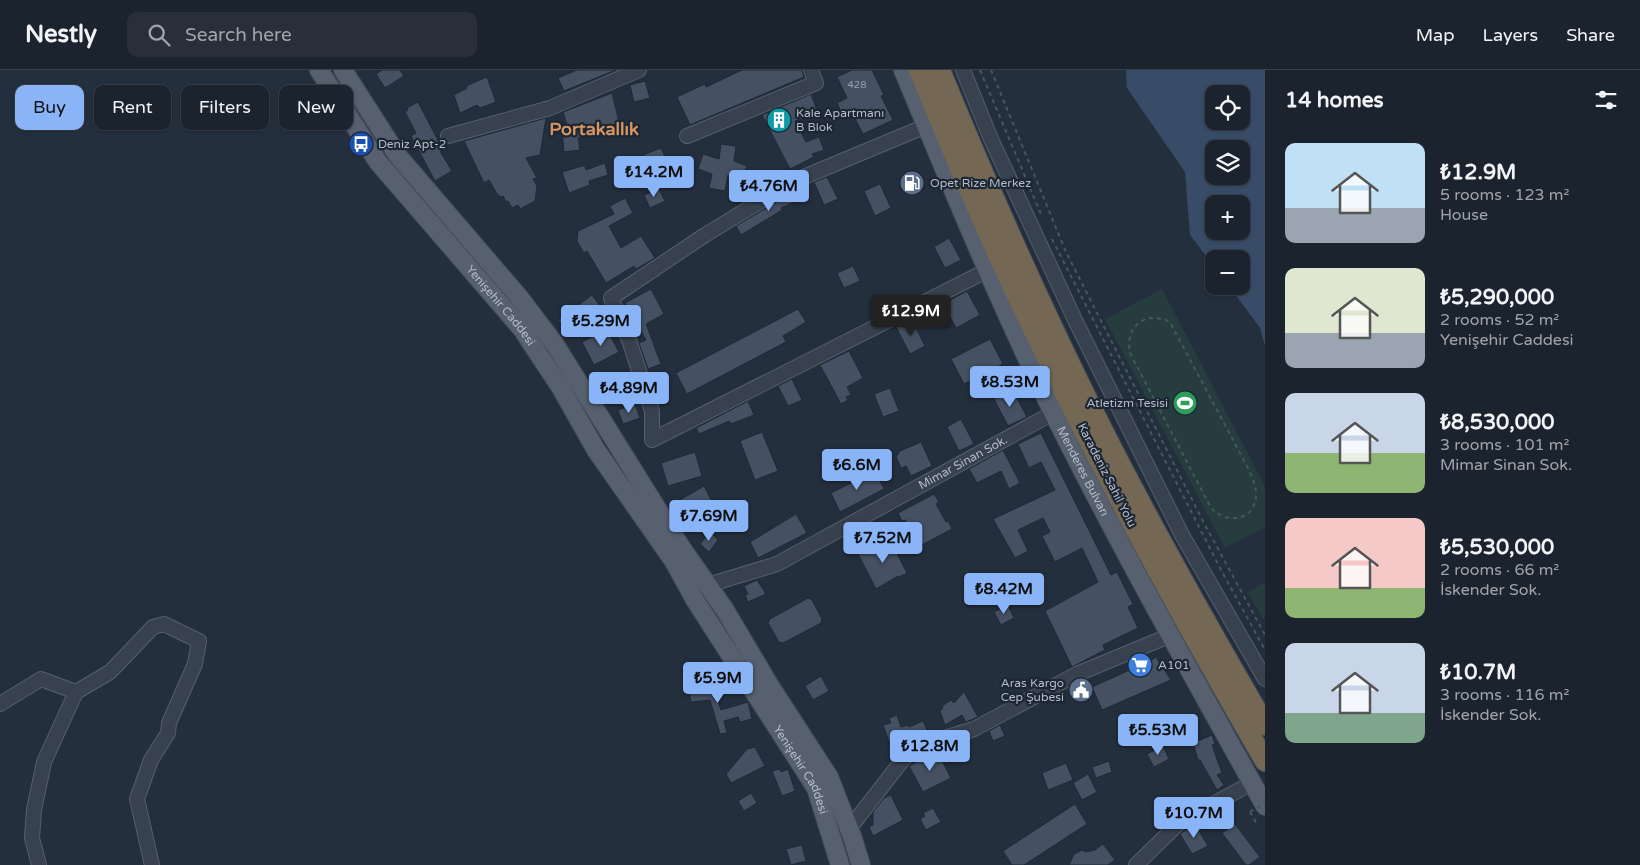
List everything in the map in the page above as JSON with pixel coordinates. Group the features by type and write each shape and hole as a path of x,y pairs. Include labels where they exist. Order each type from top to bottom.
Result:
{"highway":[{"name":"Karadeniz Sahil Yolu","path":"919,70 1004,269 1046,356 1191,634 1265,761"},
{"name":"Karadeniz Sahil Yolu","path":"940,70 1003,219 1064,352 1139,500 1265,725"}],"main road":[{"name":"Yenişehir Caddesi","path":"320,70 378,162 522,329 560,388 596,450 673,560 695,600 816,788 840,865"},
{"name":"Yenişehir Caddesi","path":"343,70 398,156 519,297 554,344 682,547 725,610 770,686 829,777 861,865"},
{"name":"Menderes Bulvarı","path":"903,70 986,271 1054,412 1110,524 1252,783 1260,807"}],"street":[{"path":"448,136 550,108 639,70"},
{"path":"687,136 816,83 811,70"},
{"path":"963,70 991,139 1075,320 1177,527 1265,679"},
{"path":"926,126 794,181 705,235 610,298 629,340 652,411 652,440 986,271"},
{"name":"Mimar Sinan Sok.","path":"708,585 777,564 1054,412"},
{"path":"39,865 32,838 34,810 44,762 76,692 110,672 153,627 164,624 199,641 195,664 169,723 168,733 151,760 137,799 152,865"},
{"path":"849,829 905,757 941,739 974,729 1076,674 1171,635"},
{"path":"0,704 41,679 76,692"},
{"path":"1136,865 1180,822 1252,783"}],"path":[{"path":"980,70 1040,214"},
{"path":"990,70 1066,252 1204,523 1265,635"},
{"path":"1048,232 1135,403 1265,650"},
{"path":"1149,318 1158,318 1171,324 1249,470 1257,495 1253,508 1247,515 1237,520 1218,515 1211,508 1130,353 1130,336 1138,323 1149,318"},
{"path":"1258,826 1260,807"}],"green space":[{"name":"Atletizm Tesisi","path":"1162,289 1265,486 1265,527 1225,548 1105,319"},
{"path":"1265,582 1265,618 1263,619 1248,592"}],"water":[{"path":"1126,70 1265,70 1265,346 1260,328 1236,295 1250,295 1250,250 1205,250 1205,254 1190,235 1185,172 1127,88"}],"building":[{"path":"382,70 400,70 404,76 385,88 376,74"},
{"path":"577,70 616,70 564,91 558,78"},
{"path":"742,70 802,70 804,77 690,125 677,97 705,84 706,87"},
{"path":"852,70 872,70 884,95 881,96 893,120 863,134 851,111 842,114 837,103 847,98 837,77"},
{"path":"487,77 496,102 480,108 477,105 460,113 454,95 467,88 466,86"},
{"path":"645,81 650,98 634,102 630,85"},
{"path":"612,93 621,130 578,138 580,150 564,152 562,129 568,128 563,112"},
{"path":"811,94 818,113 795,121 806,142 819,137 824,150 812,154 814,157 790,169 762,115"},
{"path":"418,102 443,150 440,151 452,171 435,181 411,136 416,133 405,112 408,110 407,108"},
{"path":"546,118 540,155 526,158 537,178 533,179 537,186 535,201 520,209 518,205 512,208 503,196 501,197 497,194 489,180 484,183 464,141"},
{"path":"721,144 736,146 734,161 747,166 741,180 728,175 725,191 709,188 712,174 698,169 703,154 719,159"},
{"path":"661,148 666,159 648,166 643,155"},
{"path":"605,163 608,175 589,181 590,185 569,193 562,172 582,166 585,166 586,170"},
{"path":"827,177 838,199 824,205 814,182"},
{"path":"880,184 891,208 875,216 864,191"},
{"path":"659,189 665,201 650,208 644,195"},
{"path":"798,189 802,199 781,208 782,210 741,235 736,226"},
{"path":"625,198 633,213 609,226 621,248 641,236 655,258 636,269 634,266 606,283 587,251 584,253 577,241 578,231 614,214 610,206"},
{"path":"949,238 961,260 945,268 934,247"},
{"path":"853,266 860,281 844,288 837,273"},
{"path":"651,289 664,314 646,324 661,364 648,369 639,343 646,340 625,303"},
{"path":"967,291 980,315 956,328 943,304"},
{"path":"592,295 604,311 569,336 558,320"},
{"path":"798,309 806,322 783,336 786,342 687,394 676,373"},
{"path":"912,320 925,346 910,354 896,327"},
{"path":"609,328 614,336 611,337 619,352 594,365 582,342"},
{"path":"990,339 1003,364 964,384 951,359"},
{"path":"849,351 863,378 847,387 851,395 846,397 848,400 841,404 820,365"},
{"path":"792,379 802,400 788,406 778,386"},
{"path":"890,388 899,411 883,417 874,394"},
{"path":"1012,389 1027,417 1008,426 994,399"},
{"path":"748,401 754,415 731,424 729,421 699,434 696,428"},
{"path":"635,404 640,418 623,424 618,410"},
{"path":"961,419 974,444 959,451 947,427"},
{"path":"762,432 778,471 755,480 740,441"},
{"path":"1041,433 1111,575 1117,572 1133,604 1128,607 1138,628 1103,645 1105,650 1072,667 1045,611 1098,582 1082,548 1055,562 1042,536 1050,532 1043,518 1018,530 1028,551 1015,558 993,519 1055,490 1041,462 1029,468 1018,444"},
{"path":"921,442 932,466 911,476 906,466 901,468 896,457 900,451"},
{"path":"1003,450 1020,483 1009,489 1001,471 977,483 969,469"},
{"path":"695,452 702,476 668,486 661,463"},
{"path":"875,471 884,489 840,512 831,493"},
{"path":"704,486 716,509 686,526 673,504"},
{"path":"934,494 939,502 936,504 952,529 916,548 911,539 914,538 905,520 902,521 898,513"},
{"path":"796,514 807,533 758,558 750,542"},
{"path":"710,532 718,540 709,552 700,544"},
{"path":"889,538 907,573 876,589 858,554 866,550 867,552"},
{"path":"757,580 766,594 748,602 745,595 748,594 744,586"},
{"path":"808,598 812,600 822,619 821,623 783,643 779,642 768,623 770,619"},
{"path":"1008,605 1014,618 1001,625 994,612"},
{"path":"1156,657 1171,680 1102,710 1092,687 1143,664 1143,666"},
{"path":"821,676 829,691 813,700 805,686"},
{"path":"710,677 721,710 748,702 752,719 740,722 738,717 724,721 727,733 720,734 710,700 691,702 689,692 688,683"},
{"path":"964,692 978,717 966,722 962,715 945,725 940,711 943,708 942,706 951,700 954,703"},
{"path":"897,715 901,727 908,725 909,727 923,721 928,732 891,747 883,725 891,723 889,718"},
{"path":"1000,725 1005,736 993,741 989,731"},
{"path":"1212,735 1215,744 1212,745 1222,773 1217,775 1224,785 1217,790 1200,760 1198,760 1193,743"},
{"path":"1163,746 1169,759 1154,767 1147,754"},
{"path":"755,747 765,766 731,783 726,774 747,749"},
{"path":"937,751 951,778 923,792 909,766"},
{"path":"1109,761 1112,772 1096,778 1092,767"},
{"path":"1066,763 1073,780 1048,790 1042,773"},
{"path":"780,769 781,772 788,769 795,791 782,796 772,771"},
{"path":"1088,774 1097,792 1082,800 1073,783"},
{"path":"751,793 757,803 744,811 738,801"},
{"path":"891,795 903,820 873,836 869,827 873,825 873,812 884,798"},
{"path":"1075,804 1087,824 1024,865 1012,865 1003,851"},
{"path":"933,808 941,822 926,830 920,819 925,816 923,813"},
{"path":"1195,824 1208,846 1192,854 1180,834"},
{"path":"1235,824 1260,857 1249,865 1246,865 1222,833"},
{"path":"1103,844 1115,860 1108,865 1069,865 1074,854 1082,850 1086,852 1095,850"},
{"path":"802,845 806,861 791,865 786,849"}],"place":[{"name":"Kale Apartmanı B Blok","path":"779,120"},
{"name":"Deniz Apt-2","path":"361,144"},
{"name":"Opet Rize Merkez","path":"912,183"},
{"name":"Atletizm Tesisi","path":"1185,403"},
{"name":"A101","path":"1140,665"},
{"name":"Aras Kargo Cep Şubesi","path":"1081,690"}],"district":[{"name":"Portakallık","path":"594,129"}]}
